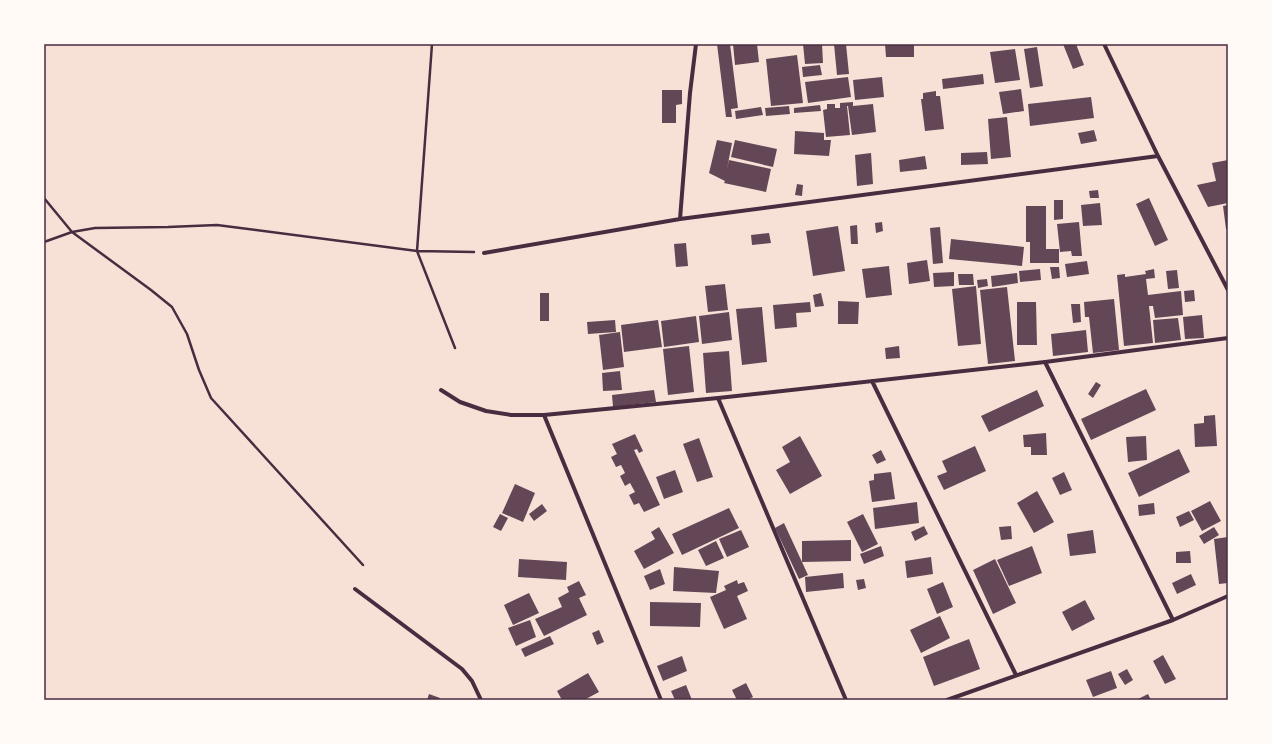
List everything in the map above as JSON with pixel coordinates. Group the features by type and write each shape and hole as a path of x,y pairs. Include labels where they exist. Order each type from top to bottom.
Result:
{"street":[{"path":"680,219 690,93 696,44"},
{"path":"1104,44 1158,156 1228,290"},
{"path":"484,253 680,219 1158,156"},
{"path":"441,390 460,402 486,411 511,415 544,415 718,398 1045,362 1228,338"},
{"path":"1045,362 1173,620"},
{"path":"872,380 1016,675"},
{"path":"718,398 846,700"},
{"path":"544,415 661,700"},
{"path":"354,589 462,669 472,681 482,700"},
{"path":"947,700 1173,620 1228,596"}],"path":[{"path":"432,44 417,251 455,348"},
{"path":"44,198 72,232 172,307 187,334 210,398 363,565"},
{"path":"44,242 72,232 95,228 146,228 217,224 417,251 484,253"}],"building":[{"path":"717,44 730,44 738,108 731,109 732,117 726,117"},
{"path":"733,44 757,44 759,62 735,65"},
{"path":"803,44 822,44 823,63 805,64"},
{"path":"834,44 846,44 849,74 837,75"},
{"path":"885,44 914,44 914,57 886,57"},
{"path":"1063,44 1076,44 1084,65 1073,69"},
{"path":"1037,47 1043,86 1030,88 1024,49"},
{"path":"1015,49 1020,80 995,83 990,52"},
{"path":"797,55 803,103 771,106 766,59"},
{"path":"820,65 822,75 803,77 802,67"},
{"path":"983,74 984,84 943,89 942,79"},
{"path":"848,77 851,97 808,103 805,82"},
{"path":"882,77 884,97 855,100 853,80"},
{"path":"1021,89 1024,111 1003,114 999,92"},
{"path":"662,90 682,90 682,104 676,105 676,123 662,123"},
{"path":"936,91 936,96 940,96 944,129 925,131 921,99 923,99 923,93"},
{"path":"1091,97 1094,118 1030,126 1028,104"},
{"path":"853,102 853,106 873,104 876,132 852,135 847,106 850,135 826,137 823,110 827,109 827,104 835,104 835,108 840,108 840,103"},
{"path":"820,105 821,111 794,113 794,108"},
{"path":"789,106 790,114 766,116 765,108"},
{"path":"761,107 763,115 736,119 735,111"},
{"path":"1007,117 1011,157 991,159 988,119"},
{"path":"1094,130 1097,141 1081,144 1078,133"},
{"path":"795,131 824,133 824,140 831,140 829,156 794,154"},
{"path":"717,140 732,143 727,169 729,160 771,169 766,192 724,183 725,181 709,173"},
{"path":"735,140 777,149 773,167 731,157"},
{"path":"987,152 988,164 961,165 961,153"},
{"path":"871,153 873,184 857,186 855,155"},
{"path":"925,156 927,169 900,172 899,160"},
{"path":"1228,160 1228,203 1208,207 1197,185 1216,181 1212,163"},
{"path":"797,184 803,185 802,196 795,195"},
{"path":"1098,190 1099,198 1090,198 1089,191"},
{"path":"1149,198 1168,240 1155,246 1136,204"},
{"path":"1054,200 1063,200 1063,219 1054,220"},
{"path":"1100,203 1102,225 1083,226 1081,205"},
{"path":"1228,205 1228,229 1226,229 1223,206"},
{"path":"1026,206 1046,206 1046,249 1059,249 1059,263 1030,263 1030,242 1026,242"},
{"path":"882,222 883,231 876,233 875,223"},
{"path":"1079,222 1082,256 1072,256 1071,251 1060,252 1057,224"},
{"path":"857,225 858,244 851,244 850,226"},
{"path":"838,226 845,271 813,276 806,231"},
{"path":"940,227 943,263 933,264 930,228"},
{"path":"769,233 771,243 752,245 751,235"},
{"path":"951,239 1024,247 1022,266 949,259"},
{"path":"686,243 688,266 676,267 674,244"},
{"path":"927,260 930,281 909,284 907,263"},
{"path":"1087,261 1089,274 1067,277 1065,264"},
{"path":"889,266 892,295 866,298 862,269"},
{"path":"1050,267 1059,267 1060,278 1052,279"},
{"path":"1040,269 1041,280 1020,282 1019,271"},
{"path":"1154,269 1155,278 1146,279 1148,295 1181,291 1183,315 1155,318 1153,306 1149,306 1153,343 1124,346 1117,275 1125,274 1125,277 1146,274 1145,271"},
{"path":"1177,270 1179,288 1168,289 1166,271"},
{"path":"954,272 954,286 934,287 933,273"},
{"path":"1017,273 1018,283 992,287 991,276"},
{"path":"958,274 973,274 974,285 959,285"},
{"path":"987,279 988,286 978,288 977,280"},
{"path":"725,284 728,310 708,312 705,286"},
{"path":"976,286 981,344 958,346 952,289"},
{"path":"1007,287 1015,361 988,364 980,290"},
{"path":"1194,290 1195,301 1185,302 1184,291"},
{"path":"540,293 549,293 549,321 540,321"},
{"path":"821,293 824,306 815,307 813,295"},
{"path":"1114,299 1119,350 1093,353 1089,317 1085,317 1084,302"},
{"path":"838,301 859,302 858,324 838,324"},
{"path":"810,302 811,312 796,313 797,327 775,329 773,305"},
{"path":"1017,302 1036,302 1037,345 1017,345"},
{"path":"1071,304 1080,304 1081,322 1073,323"},
{"path":"762,307 767,362 742,365 736,309"},
{"path":"729,312 732,340 702,344 699,316"},
{"path":"1202,315 1204,338 1185,339 1183,317"},
{"path":"696,316 699,342 664,347 661,321"},
{"path":"1178,318 1181,340 1155,343 1153,320"},
{"path":"615,320 616,332 588,334 587,322"},
{"path":"658,320 662,347 624,352 621,325"},
{"path":"1086,330 1088,352 1053,356 1051,334"},
{"path":"620,332 624,367 603,370 599,335"},
{"path":"689,346 694,392 668,395 663,349"},
{"path":"899,346 900,358 886,359 885,348"},
{"path":"729,351 732,391 706,393 703,353"},
{"path":"620,371 622,390 603,391 602,373"},
{"path":"1096,382 1101,385 1093,398 1088,394"},
{"path":"1146,389 1156,410 1091,440 1081,419"},
{"path":"654,390 656,402 613,407 612,395"},
{"path":"1037,390 1044,406 989,432 981,416"},
{"path":"1215,415 1217,446 1195,447 1194,424 1204,423 1204,416"},
{"path":"1046,433 1047,455 1031,455 1031,447 1024,447 1023,435"},
{"path":"635,434 643,451 639,453 637,449 634,450 660,505 644,512 639,503 634,505 629,495 635,492 630,483 625,486 620,476 625,473 621,465 616,467 611,457 617,454 612,444"},
{"path":"800,436 822,476 790,494 776,470 790,462 782,447"},
{"path":"1146,436 1147,460 1128,462 1126,437"},
{"path":"699,438 713,477 697,482 683,444"},
{"path":"975,446 986,471 944,490 937,476 947,472 942,461"},
{"path":"1179,449 1190,472 1139,497 1128,473"},
{"path":"881,450 886,460 877,464 872,455"},
{"path":"675,470 683,492 664,499 656,477"},
{"path":"891,472 895,499 872,502 869,481 874,480 874,474"},
{"path":"1064,472 1072,490 1060,495 1052,478"},
{"path":"515,484 535,493 523,522 502,513"},
{"path":"1037,491 1054,522 1034,533 1017,503"},
{"path":"1210,501 1221,521 1202,531 1191,511"},
{"path":"917,502 919,523 875,529 873,508"},
{"path":"1154,503 1155,514 1139,516 1138,505"},
{"path":"542,504 547,511 534,521 529,514"},
{"path":"729,508 739,528 682,555 672,534"},
{"path":"1189,511 1194,520 1180,527 1176,517"},
{"path":"500,514 508,518 501,531 493,527"},
{"path":"863,514 878,544 862,552 847,522"},
{"path":"784,523 808,575 799,579 775,528"},
{"path":"924,526 928,534 915,541 911,532"},
{"path":"1011,526 1012,539 1001,540 999,527"},
{"path":"659,527 674,553 644,569 634,551 655,539 651,532"},
{"path":"1214,527 1219,535 1204,544 1199,536"},
{"path":"741,530 749,547 727,557 719,539"},
{"path":"1093,530 1096,553 1070,556 1067,534"},
{"path":"1228,537 1228,583 1219,584 1214,539"},
{"path":"851,540 851,561 802,562 802,541"},
{"path":"716,541 724,558 706,566 698,550"},
{"path":"881,546 884,556 864,564 860,554"},
{"path":"1032,546 1042,573 1009,586 997,560"},
{"path":"1190,551 1191,563 1176,563 1176,552"},
{"path":"931,557 933,574 907,578 905,561"},
{"path":"519,559 567,562 566,580 518,577"},
{"path":"995,559 1016,603 993,614 973,570"},
{"path":"674,567 719,571 716,593 673,591"},
{"path":"660,569 665,584 650,590 644,576"},
{"path":"843,573 844,588 806,592 805,577"},
{"path":"1191,574 1196,585 1177,594 1172,583"},
{"path":"864,579 866,588 858,590 856,580"},
{"path":"737,580 738,584 744,582 748,591 737,596 747,619 724,629 710,597 726,590 724,586"},
{"path":"579,581 586,595 579,598 587,615 544,636 535,619 562,607 558,598 569,592 567,587"},
{"path":"943,582 953,607 937,614 927,589"},
{"path":"529,593 539,613 513,625 504,605"},
{"path":"1085,600 1095,619 1072,631 1062,612"},
{"path":"650,602 701,603 700,627 650,626"},
{"path":"940,616 950,638 921,653 910,630"},
{"path":"530,620 536,637 516,646 508,628"},
{"path":"599,630 604,642 597,645 592,633"},
{"path":"550,636 554,644 525,657 521,649"},
{"path":"969,639 980,669 934,686 923,657"},
{"path":"1163,655 1176,679 1165,684 1153,661"},
{"path":"682,656 687,671 663,681 657,666"},
{"path":"1127,669 1133,680 1125,685 1118,674"},
{"path":"1111,671 1117,688 1093,697 1086,680"},
{"path":"588,673 599,692 584,700 562,700 557,691"},
{"path":"746,683 753,697 747,700 737,700 732,690"},
{"path":"686,685 692,700 675,700 671,691"},
{"path":"429,694 440,698 439,700 427,700"},
{"path":"1148,694 1151,700 1136,700"}]}
